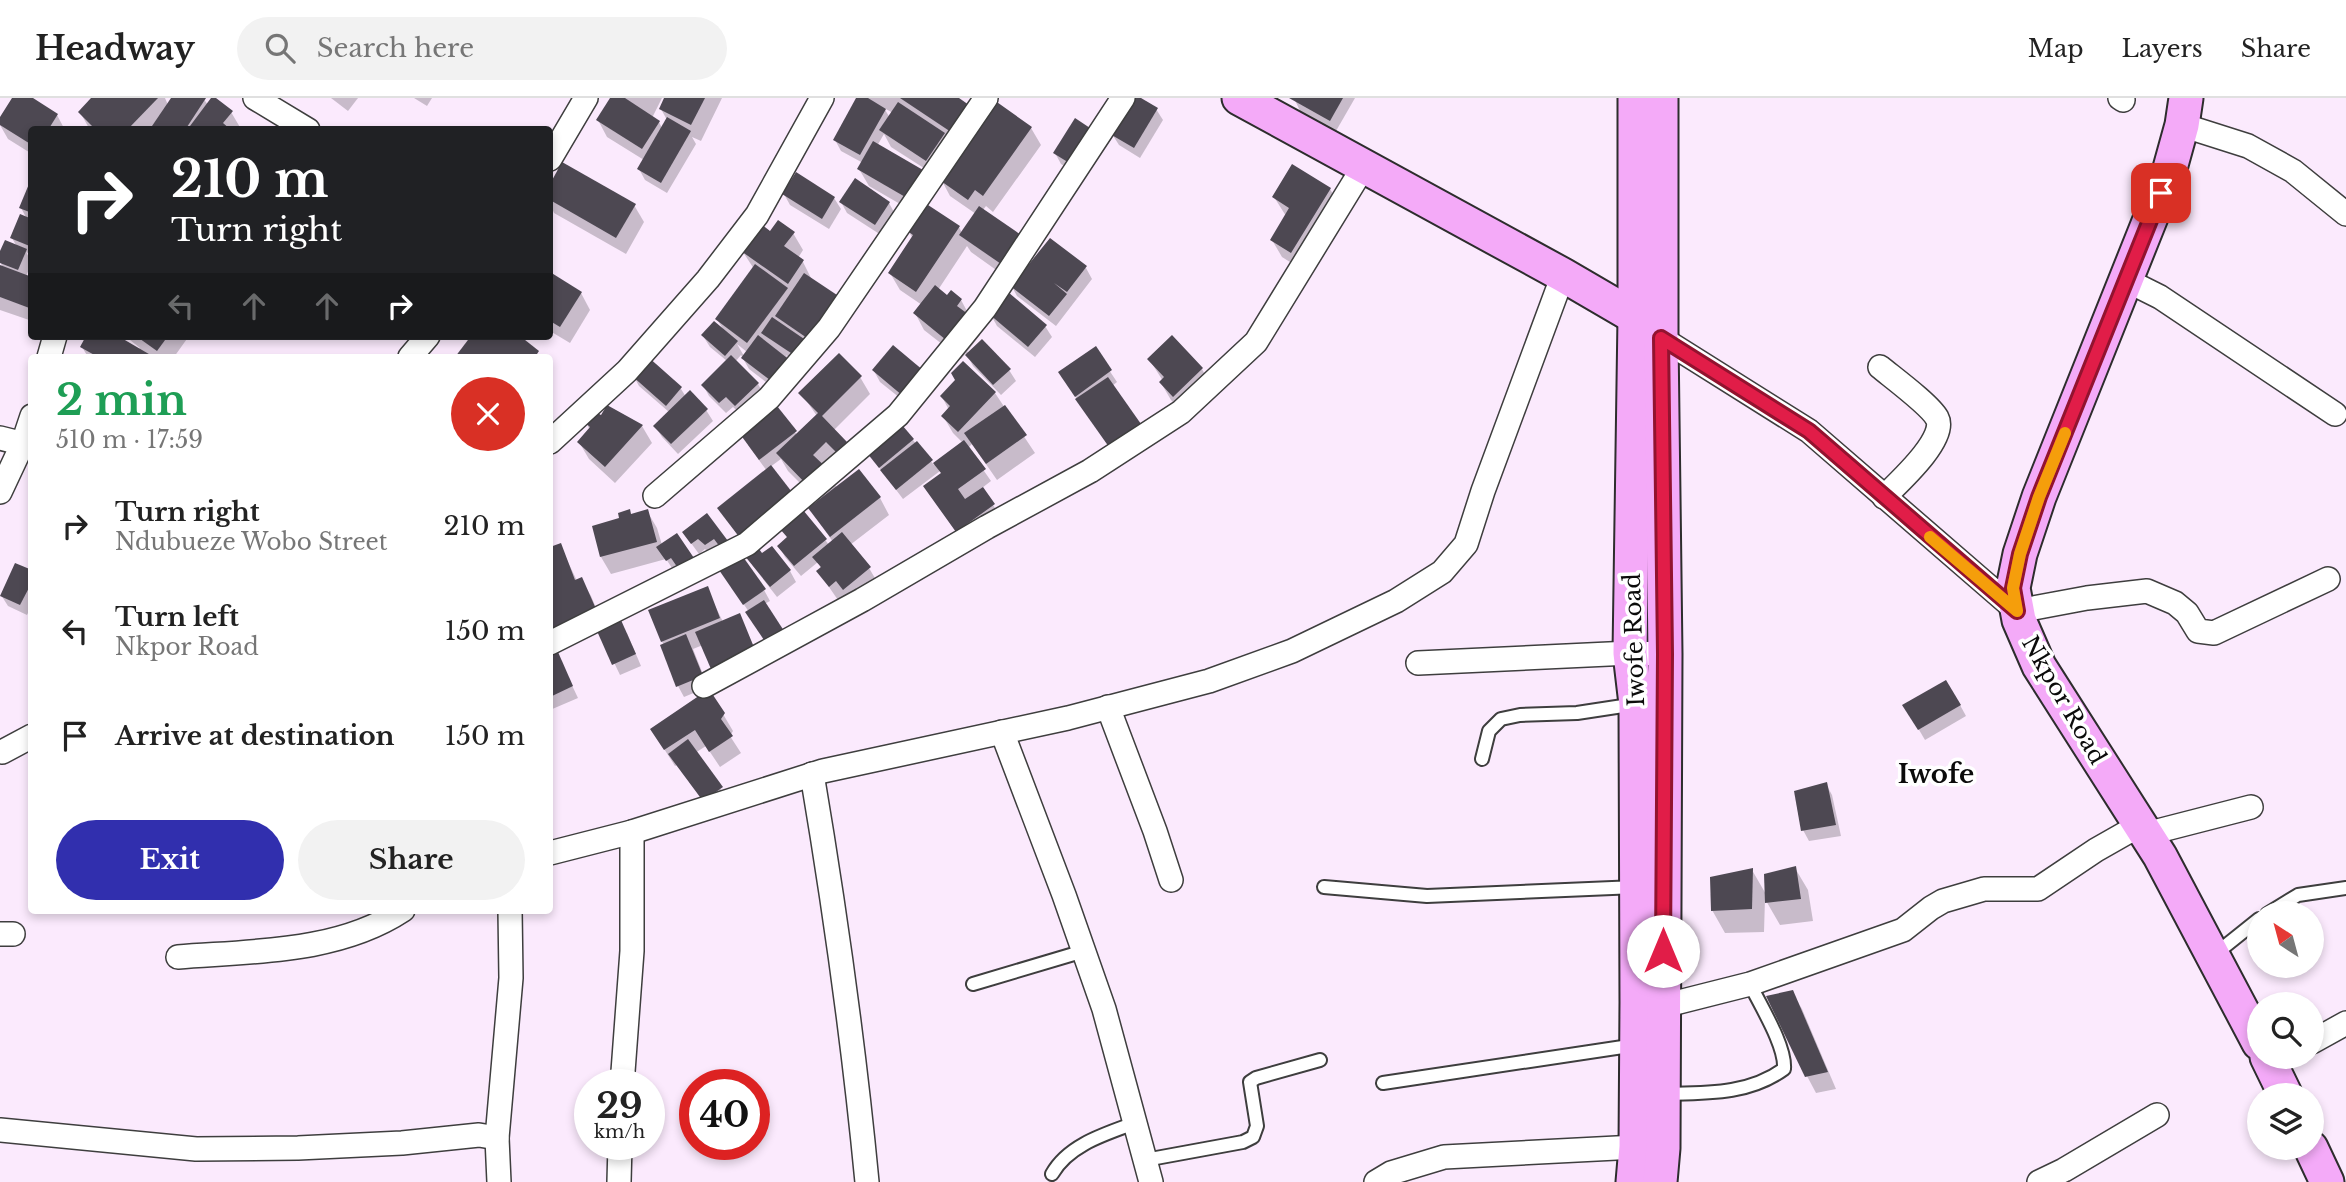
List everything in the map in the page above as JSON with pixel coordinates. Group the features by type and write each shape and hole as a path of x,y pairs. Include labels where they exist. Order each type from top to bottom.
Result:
{"street":[{"path":"255,98 301,126"},
{"path":"553,154 586,98"},
{"path":"553,439 627,371 708,279 757,215 822,98"},
{"path":"655,496 769,398 829,328 986,98"},
{"path":"553,641 747,544 898,415 985,308 1123,98"},
{"path":"1239,98 1635,317"},
{"name":"Iwofe Road","path":"1633,1182 1636,1147 1636,704 1630,653 1635,98"},
{"name":"Iwofe Road","path":"1660,1182 1663,1094 1665,654 1661,98"},
{"path":"2184,111 2293,171 2346,214"},
{"name":"Nkpor Road","path":"2184,111 2169,172 2039,497 2020,554 2013,588 2019,620 2039,666 2143,829 2247,1014"},
{"path":"704,686 1090,471 1181,412 1256,342 1364,166"},
{"path":"553,852 632,832 812,774 1002,732 1209,681 1292,651 1396,601 1442,572 1466,544 1563,275"},
{"path":"2126,280 2160,297 2335,414"},
{"path":"1661,338 1809,431 2017,611 2087,598 2147,591 2175,603 2187,613 2198,631 2214,633 2328,579"},
{"path":"413,354 425,340"},
{"path":"1880,367 1937,418 1939,430 1931,446 1884,497"},
{"path":"0,438 27,444 0,492"},
{"path":"1418,663 1630,653 1665,654"},
{"path":"1108,707 1156,831 1171,880"},
{"path":"1002,732 1104,1009 1151,1182"},
{"path":"2,752 28,738"},
{"path":"812,774 856,1075 867,1182"},
{"path":"1663,1006 1749,984 1903,930 1943,901 1984,889 2038,889 2096,850 2143,829 2251,807"},
{"path":"623,1069 632,951 632,832"},
{"path":"178,957 331,942 397,914"},
{"path":"499,1182 497,1138 511,978 510,914"},
{"path":"2324,1035 2346,1023"},
{"path":"2039,1182 2157,1115"},
{"path":"0,1130 196,1149 402,1143 479,1135 497,1138"},
{"path":"1376,1182 1391,1173 1444,1157 1636,1147"},
{"path":"619,1182 620,1160"},
{"path":"2317,1160 2327,1182"}],"lane":[{"path":"1482,760 1489,731 1501,719 1520,715 1577,713 1636,704"},
{"path":"1324,887 1427,896 1637,887"},
{"path":"2288,901 2298,895 2346,888"},
{"path":"2214,955 2247,929"},
{"path":"973,984 1084,951"},
{"path":"1663,1094 1731,1091 1760,1083 1784,1069 1785,1061 1779,1045 1749,984"},
{"path":"1383,1083 1636,1045"},
{"path":"1145,1160 1243,1142 1253,1137 1257,1126 1250,1082 1320,1060"},
{"path":"1052,1174 1059,1162 1073,1150 1135,1123"}],"building":[{"path":"12,98 33,98 58,114 50,126 28,126 28,142 0,125 0,117"},
{"path":"91,98 158,98 131,126 92,126 78,112"},
{"path":"171,98 206,98 188,126 152,126"},
{"path":"211,98 216,98 233,111 223,123 226,126 190,126"},
{"path":"610,98 625,98 660,121 642,149 596,120"},
{"path":"664,98 705,98 691,125 659,109"},
{"path":"856,98 868,98 886,109 860,155 833,140"},
{"path":"900,98 959,98 969,105 951,132"},
{"path":"1132,98 1141,98 1158,108 1134,148 1110,134"},
{"path":"1289,98 1343,98 1330,121"},
{"path":"994,100 1032,127 983,196 975,190 968,200 938,179"},
{"path":"898,102 945,133 926,161 879,130"},
{"path":"667,117 691,131 661,183 637,169"},
{"path":"1075,118 1093,130 1071,164 1053,153"},
{"path":"873,141 923,170 907,198 857,169"},
{"path":"562,162 636,204 616,238 553,202 553,178"},
{"path":"1292,164 1331,188 1291,253 1270,240 1289,208 1272,197"},
{"path":"796,172 835,197 822,219 782,194"},
{"path":"855,178 890,202 875,225 839,202"},
{"path":"28,186 28,211 19,208"},
{"path":"925,203 960,226 916,292 888,273 913,235 906,230"},
{"path":"979,206 1024,237 1004,266 959,235"},
{"path":"20,214 28,217 28,245 10,238"},
{"path":"778,220 795,232 784,246 804,260 788,284 741,251 761,224 770,231"},
{"path":"1050,238 1087,266 1067,292 1054,283 1067,294 1049,316 1009,285"},
{"path":"5,240 27,249 18,270 0,263 0,251"},
{"path":"755,264 788,288 747,343 715,319"},
{"path":"0,265 28,276 28,308 0,297"},
{"path":"804,273 837,295 807,338 775,316"},
{"path":"553,274 582,292 560,327 553,323"},
{"path":"935,285 947,295 951,290 962,299 957,306 972,317 951,344 913,313"},
{"path":"1008,292 1047,325 1028,347 989,314"},
{"path":"772,317 807,341 797,357 761,333"},
{"path":"714,321 738,341 725,356 701,335"},
{"path":"758,335 791,361 774,383 741,358"},
{"path":"1172,335 1203,368 1173,397 1159,382 1164,377 1147,359"},
{"path":"982,339 1011,369 993,385 965,355"},
{"path":"84,340 125,340 149,354 93,354 80,347"},
{"path":"142,340 165,340 157,351"},
{"path":"468,340 525,340 539,351 537,354 457,354"},
{"path":"893,345 924,371 903,396 872,370"},
{"path":"1096,346 1112,370 1075,397 1058,372"},
{"path":"839,353 862,376 822,416 847,442 836,452 826,442 813,455 829,470 810,488 776,453 818,413 798,393"},
{"path":"731,355 759,383 735,406 726,397 719,403 701,385"},
{"path":"647,356 682,387 666,406 631,375"},
{"path":"963,361 996,392 958,432 941,416 950,406 940,396 955,380 951,373"},
{"path":"1108,377 1141,424 1109,447 1075,399"},
{"path":"690,390 708,409 671,444 653,426"},
{"path":"607,405 643,425 605,467 577,442 590,427 582,420 592,410 601,415"},
{"path":"1005,405 1027,435 986,464 964,433"},
{"path":"777,406 797,431 759,460 740,434"},
{"path":"902,425 914,439 879,468 867,453"},
{"path":"964,440 986,469 958,489 965,499 983,487 995,504 956,532 923,486 941,473 933,463"},
{"path":"917,441 933,460 896,490 880,470"},
{"path":"771,465 795,496 740,538 717,508"},
{"path":"859,469 881,497 830,537 808,508"},
{"path":"630,509 631,514 648,509 657,542 600,557 592,526 619,518 618,513"},
{"path":"803,510 827,539 794,566 777,546 787,537 780,529"},
{"path":"707,513 728,541 720,547 714,539 705,545 698,539 691,544 682,532"},
{"path":"842,532 871,567 843,590 836,581 829,587 816,571 821,567 812,557"},
{"path":"677,533 696,561 680,571 671,558 666,561 656,547"},
{"path":"561,543 575,580 582,577 596,609 553,628 553,546"},
{"path":"756,545 762,553 772,546 791,570 770,587 744,555"},
{"path":"741,554 766,589 743,605 719,570"},
{"path":"15,563 28,568 28,590 20,605 0,596"},
{"path":"708,586 720,618 661,642 648,610"},
{"path":"764,600 786,634 768,646 745,612"},
{"path":"740,613 755,650 711,669 695,632"},
{"path":"621,620 636,654 612,665 597,631"},
{"path":"686,634 703,676 676,687 660,645"},
{"path":"558,652 573,686 553,696 553,654"},
{"path":"1946,680 1961,705 1918,730 1902,705"},
{"path":"709,689 725,713 721,719 733,736 709,752 695,730 664,750 650,729"},
{"path":"688,739 723,787 703,801 668,754"},
{"path":"1827,782 1836,825 1801,831 1794,791"},
{"path":"1796,866 1801,899 1765,903 1764,874"},
{"path":"1753,868 1752,909 1711,911 1710,877"},
{"path":"1793,990 1828,1072 1805,1077 1766,996"}],"slow traffic":[{"path":"1930,537 2017,611 2013,588 2020,554 2065,433"}],"district":[{"name":"Iwofe","path":"1936,774"}],"route":[{"path":"1663,951 1665,654 1661,338 1809,431 2017,611 2013,588 2020,554 2039,497 2161,193"}]}
